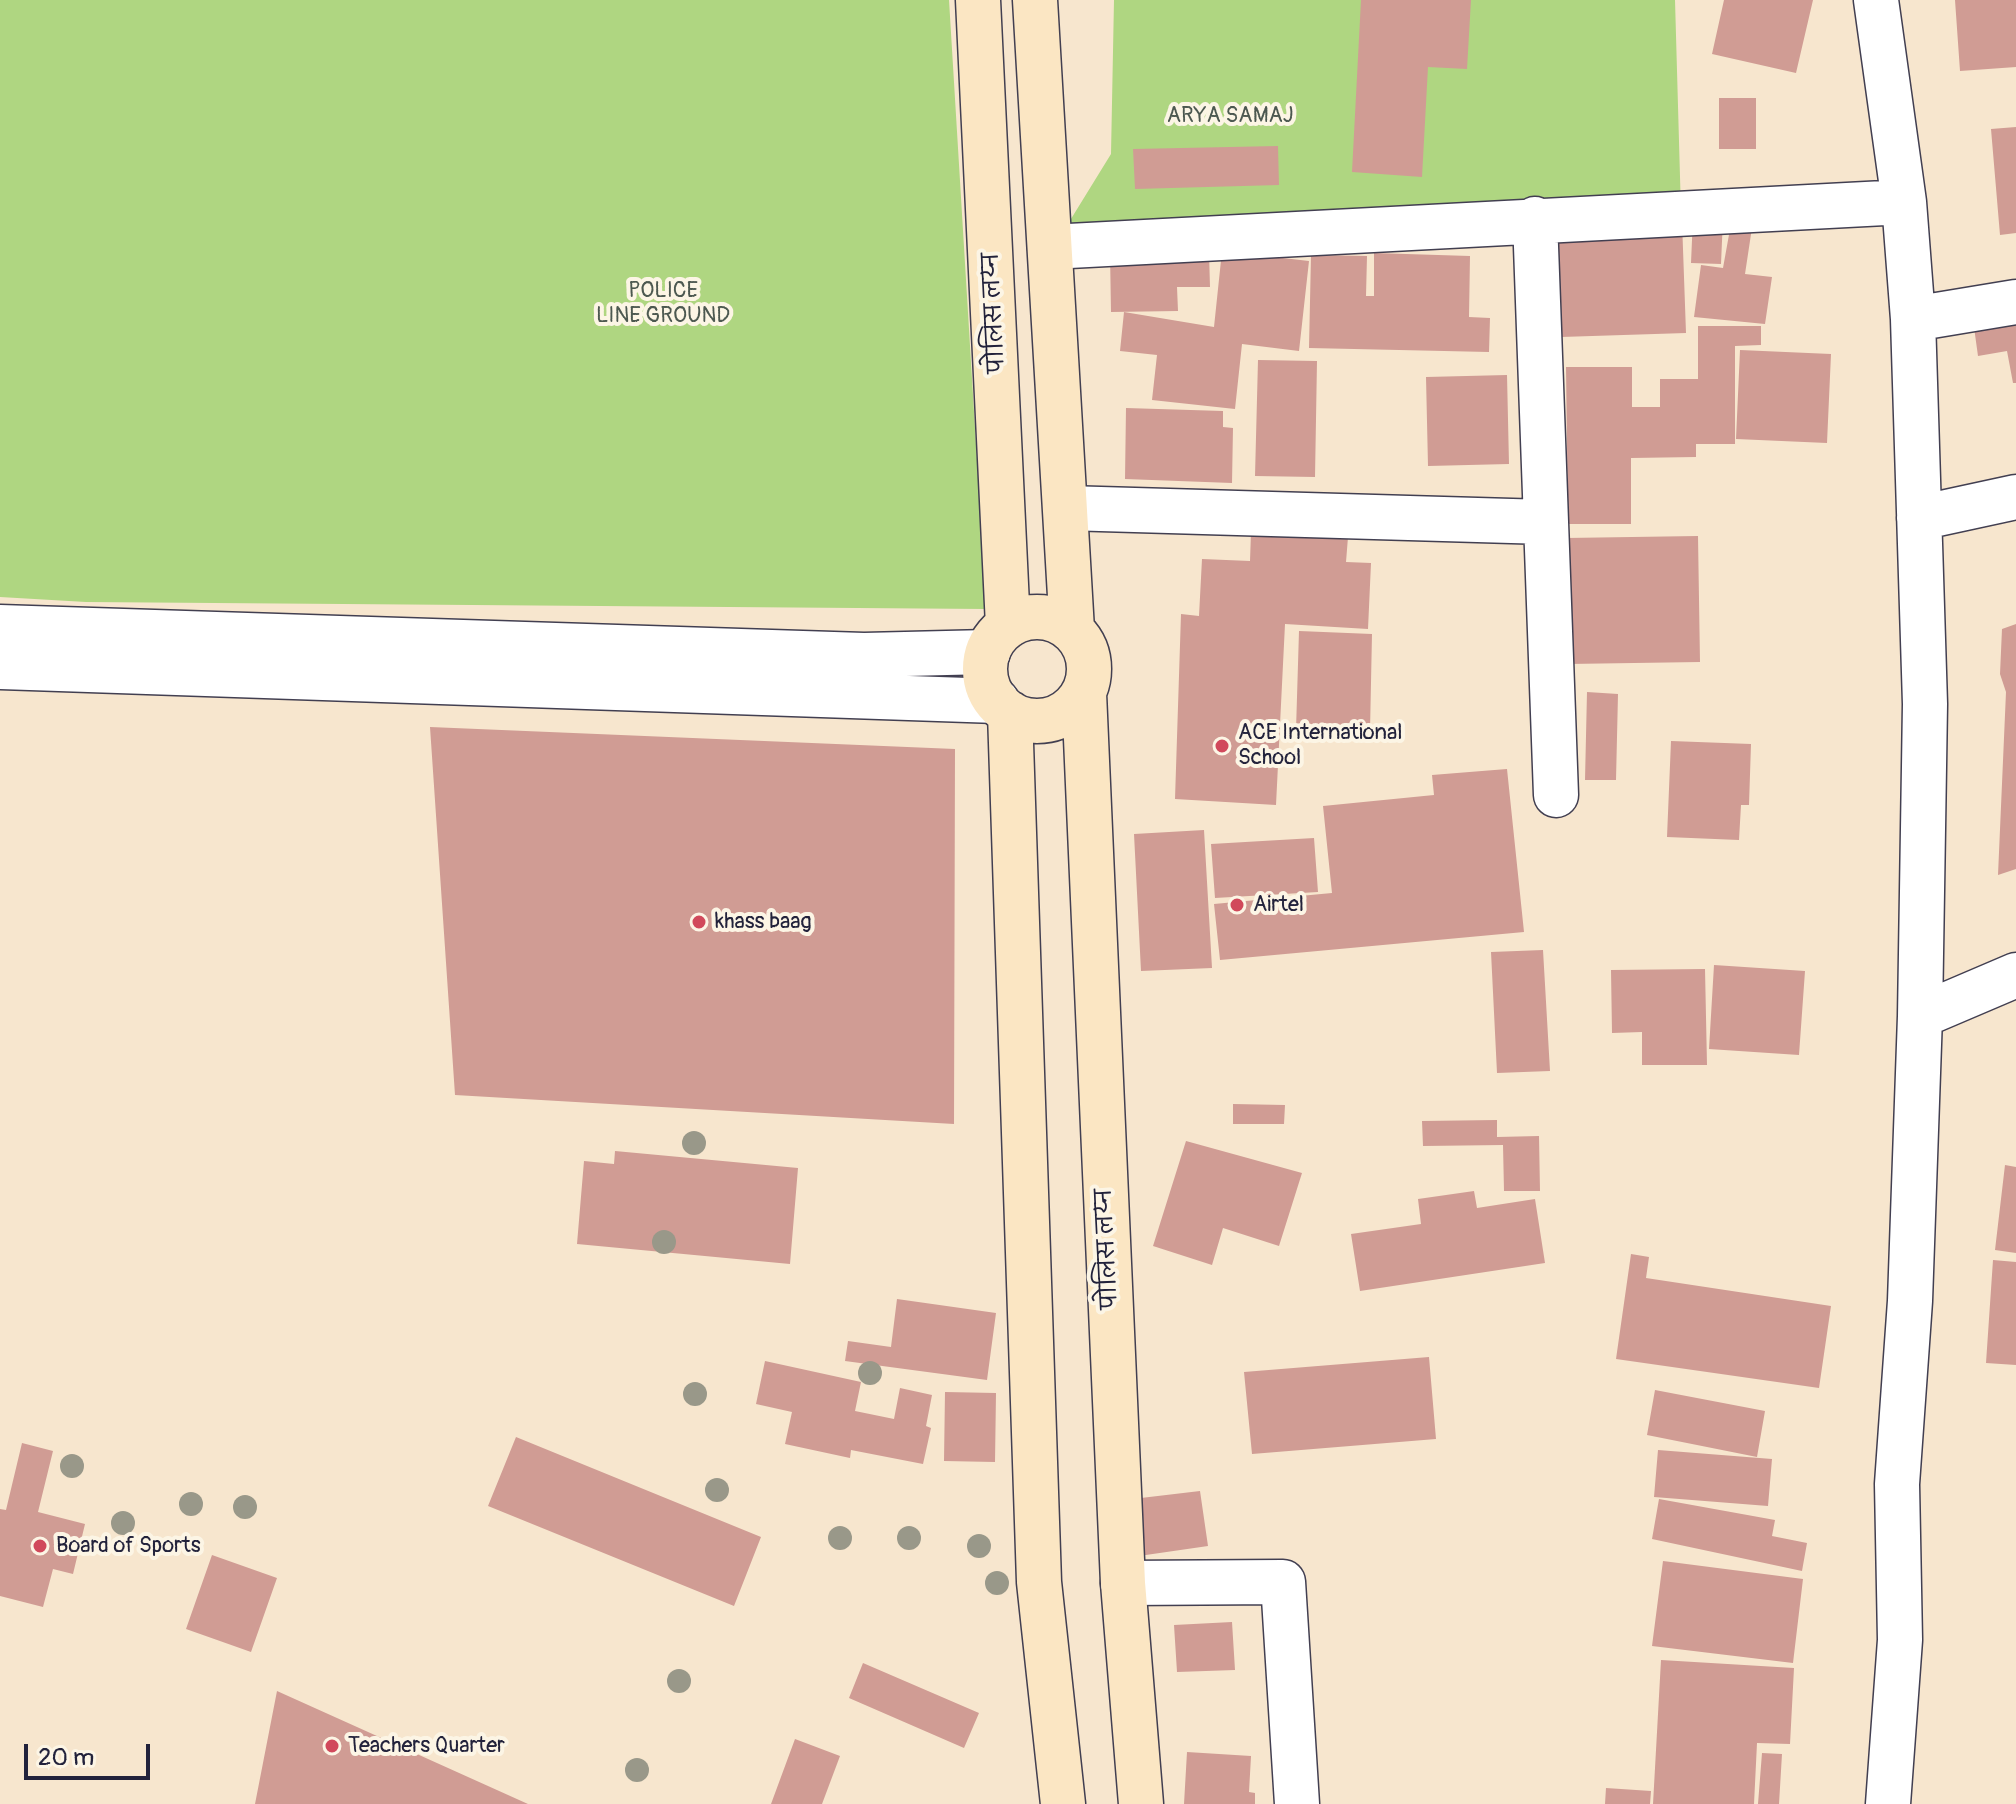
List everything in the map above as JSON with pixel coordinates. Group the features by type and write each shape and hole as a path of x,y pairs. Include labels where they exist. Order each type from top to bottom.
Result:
{"street":[{"name":"पोलिस लय्न","path":"978,0 998,639"},
{"path":"0,667 1003,707 1026,719 1059,716 1073,707 1084,693 1089,677 1089,660 1072,630 1035,0"},
{"path":"1876,0 1904,202 1913,319 1925,704 1920,1016 1910,1301 1897,1484 1900,1640 1888,1804"},
{"path":"1050,247 1535,219 1904,202"},
{"path":"1535,219 1556,795"},
{"path":"1913,319 2016,302"},
{"path":"1919,518 2016,497"},
{"path":"1066,508 1546,522"},
{"path":"0,627 864,655 998,639 1041,617 1072,630"},
{"path":"998,639 985,670 1003,707 1039,1582 1063,1804"},
{"name":"पोलिस लय्न","path":"1084,693 1123,1583 1141,1804"},
{"path":"1920,1016 2016,975"},
{"path":"1123,1583 1283,1582 1297,1804"}],"green space":[{"name":"POLICE LINE GROUND","path":"0,0 949,0 986,609 86,602 0,597"},
{"name":"ARYA SAMAJ","path":"1114,0 1675,0 1681,212 1058,240 1111,154"}],"building":[{"path":"1361,0 1471,0 1467,69 1428,67 1422,177 1352,172"},
{"path":"1724,0 1813,0 1796,73 1712,54"},
{"path":"1955,0 2016,0 2016,67 1960,71"},
{"path":"1719,98 1756,98 1756,149 1719,149"},
{"path":"2016,127 2016,233 2000,235 1991,129"},
{"path":"1278,146 1279,185 1135,189 1133,149"},
{"path":"1693,217 1723,218 1721,264 1691,263"},
{"path":"1732,218 1753,221 1745,274 1772,277 1765,324 1694,317 1701,265 1723,268"},
{"path":"1682,221 1686,333 1561,337 1557,225"},
{"path":"1222,251 1309,261 1299,351 1242,344 1235,409 1152,400 1157,355 1120,351 1124,312 1214,327"},
{"path":"1209,252 1210,287 1177,287 1178,311 1111,312 1110,253"},
{"path":"1374,253 1470,256 1469,317 1490,318 1489,352 1309,348 1311,255 1367,256 1366,296 1374,296"},
{"path":"2016,314 2016,383 2013,383 2007,351 1978,356 1973,320"},
{"path":"1698,326 1761,326 1761,345 1735,346 1735,444 1696,444 1696,457 1631,458 1631,524 1568,524 1566,367 1632,367 1632,407 1660,407 1660,379 1698,379"},
{"path":"1740,350 1831,354 1827,443 1736,439"},
{"path":"1258,360 1317,361 1315,477 1255,476"},
{"path":"1507,375 1509,464 1428,466 1426,377"},
{"path":"1126,408 1223,411 1223,427 1233,428 1232,483 1125,479"},
{"path":"1251,532 1348,537 1346,562 1371,563 1368,629 1285,624 1276,805 1175,799 1181,614 1199,616 1202,559 1250,561"},
{"path":"1698,536 1700,662 1568,664 1566,538"},
{"path":"2016,624 2016,869 1998,875 2006,692 2000,674 2002,629"},
{"path":"1299,631 1372,634 1370,731 1296,730"},
{"path":"1587,692 1618,694 1616,780 1585,780"},
{"name":"khass baag","path":"430,727 955,749 954,1124 455,1095"},
{"path":"1671,741 1751,744 1749,805 1741,805 1739,840 1667,837"},
{"path":"1507,769 1524,932 1220,960 1214,904 1332,893 1323,806 1434,795 1432,775"},
{"path":"1204,830 1212,968 1141,971 1134,834"},
{"path":"1314,838 1318,892 1215,898 1211,844"},
{"path":"1543,950 1550,1071 1497,1073 1491,952"},
{"path":"1714,965 1805,971 1799,1055 1709,1049"},
{"path":"1705,969 1707,1065 1642,1065 1642,1032 1612,1033 1611,970"},
{"path":"1233,1104 1285,1105 1284,1124 1233,1124"},
{"path":"1497,1120 1497,1137 1539,1136 1540,1191 1504,1191 1503,1145 1423,1146 1422,1121"},
{"path":"1186,1141 1302,1173 1279,1246 1223,1228 1212,1265 1153,1246"},
{"path":"615,1151 798,1168 790,1264 577,1244 584,1161 614,1164"},
{"path":"2005,1165 2016,1167 2016,1253 1995,1250"},
{"path":"1474,1191 1477,1208 1535,1199 1545,1263 1360,1291 1351,1234 1421,1224 1418,1199"},
{"path":"1631,1254 1649,1257 1646,1278 1831,1306 1819,1388 1616,1359"},
{"path":"1993,1260 2016,1262 2016,1365 1986,1363"},
{"path":"897,1299 996,1313 987,1380 845,1361 848,1341 891,1347"},
{"path":"1429,1357 1436,1439 1252,1454 1244,1372"},
{"path":"765,1361 861,1382 855,1411 894,1419 900,1388 932,1395 926,1426 931,1428 923,1464 851,1450 850,1458 785,1444 792,1412 756,1404"},
{"path":"1655,1390 1765,1411 1757,1457 1647,1435"},
{"path":"945,1392 996,1393 995,1462 944,1461"},
{"path":"516,1437 761,1537 734,1606 488,1506"},
{"name":"Board of Sports","path":"22,1443 53,1451 38,1512 85,1524 73,1574 53,1569 43,1607 0,1596 0,1509 6,1510"},
{"path":"1658,1450 1772,1459 1768,1506 1654,1497"},
{"path":"1200,1491 1208,1546 1132,1557 1124,1500"},
{"path":"1659,1499 1775,1520 1772,1536 1807,1543 1802,1571 1652,1539"},
{"path":"212,1555 277,1578 251,1652 186,1629"},
{"path":"1663,1561 1803,1579 1793,1663 1652,1646"},
{"path":"1232,1622 1235,1670 1177,1672 1174,1625"},
{"path":"1661,1660 1794,1668 1790,1744 1757,1743 1754,1804 1653,1804"},
{"path":"863,1663 979,1713 964,1748 849,1698"},
{"name":"Teachers Quarter","path":"277,1691 528,1804 255,1804"},
{"path":"795,1739 840,1756 822,1804 771,1804"},
{"path":"1187,1752 1251,1756 1249,1792 1255,1793 1255,1804 1184,1804"},
{"path":"1762,1753 1782,1754 1779,1804 1758,1804"},
{"path":"1606,1788 1651,1791 1650,1804 1605,1804"}],"place":[{"name":"ACE International School","path":"1222,746"},
{"name":"Airtel","path":"1237,905"},
{"name":"khass baag","path":"699,922"},
{"name":"Board of Sports","path":"40,1546"},
{"name":"Teachers Quarter","path":"332,1746"}]}
